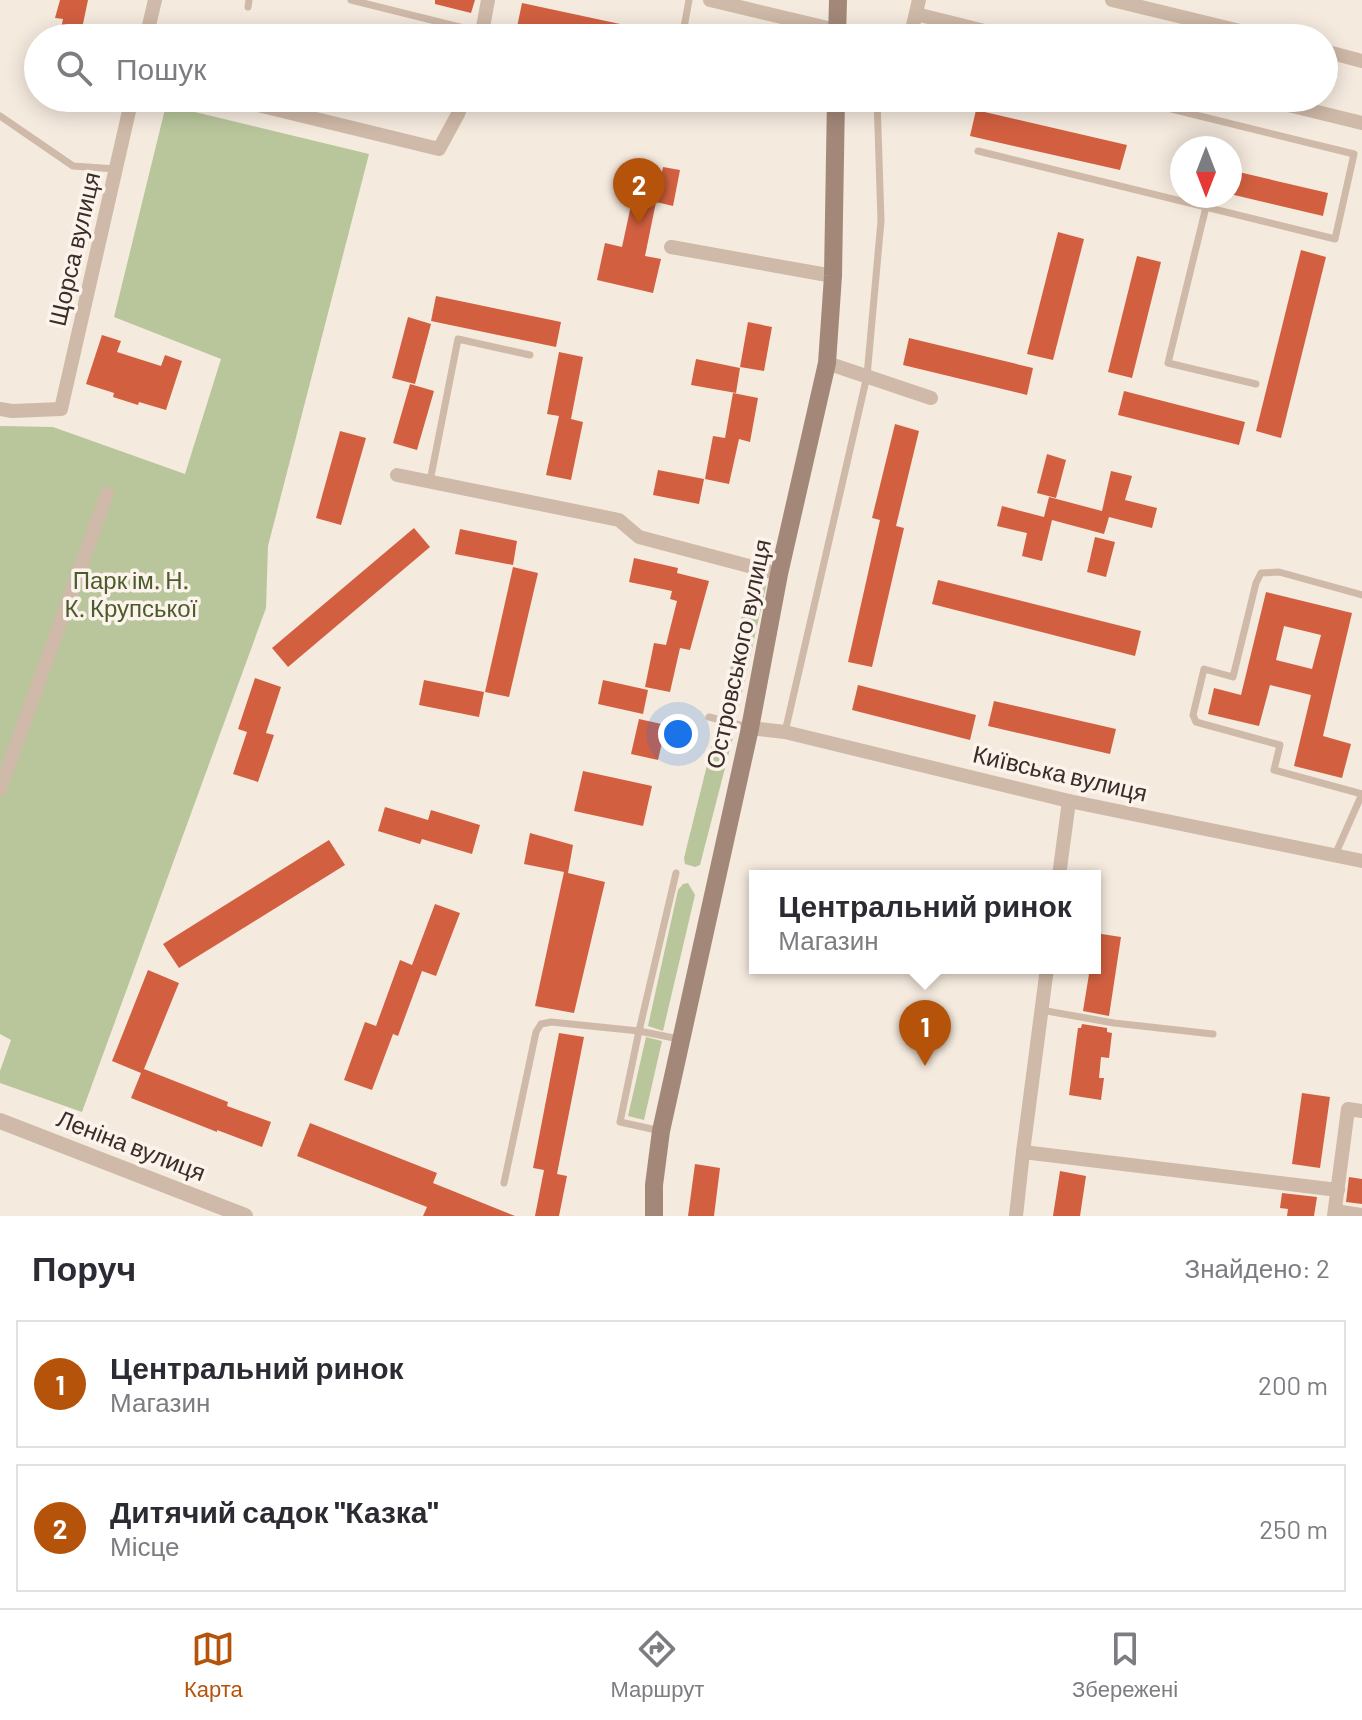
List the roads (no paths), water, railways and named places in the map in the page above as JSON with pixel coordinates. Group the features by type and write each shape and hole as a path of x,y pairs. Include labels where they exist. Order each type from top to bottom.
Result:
{"main road":[{"path":"837,24 838,0"},
{"name":"Островського вулиця","path":"654,1216 654,1185 661,1131 827,363 833,276 836,112"}],"street":[{"path":"149,24 155,0"},
{"path":"483,24 488,0"},
{"path":"710,0 800,24"},
{"path":"1112,0 1211,24"},
{"path":"917,7 970,24"},
{"path":"1338,55 1362,61"},
{"name":"Щорса вулиця","path":"0,409 61,409 129,112"},
{"path":"287,112 439,149 459,112"},
{"path":"1317,112 1362,123"},
{"path":"671,247 833,276"},
{"path":"827,363 931,398"},
{"path":"397,475 619,520 639,537 779,574"},
{"path":"0,789 107,494"},
{"name":"Київська вулиця","path":"750,728 785,732 1069,801 1362,861"},
{"path":"1060,870 1069,801"},
{"path":"1016,1216 1046,974"},
{"path":"1362,1111 1348,1109 1335,1214 1362,1215"},
{"name":"Леніна вулиця","path":"0,1121 245,1216"},
{"path":"1023,1152 1338,1190"}],"lane":[{"path":"351,0 440,24"},
{"path":"685,24 689,0"},
{"path":"785,732 867,376 881,221 877,112"},
{"path":"1184,112 1354,154 1335,239 1210,208"},
{"path":"0,116 73,166 116,169"},
{"path":"978,151 1170,198"},
{"path":"1206,208 1168,363 1256,384"},
{"path":"430,481 458,339 530,355"},
{"path":"1335,855 1362,794 1274,770 1280,745 1196,722 1193,715 1204,669 1233,677 1261,573 1279,572 1362,595"},
{"path":"709,717 750,728"},
{"path":"661,1131 620,1122 676,873"},
{"path":"1041,1010 1114,1023 1213,1034"},
{"path":"504,1183 536,1032 541,1024 551,1022 639,1031 681,1039"}],"place":[{"name":"Дитячий садок \"Казка\"","path":"639,224"},
{"name":"Центральний ринок","path":"925,1066"}],"park label":[{"name":"Парк ім. Н. К. Крупської","path":"131,595"}]}
